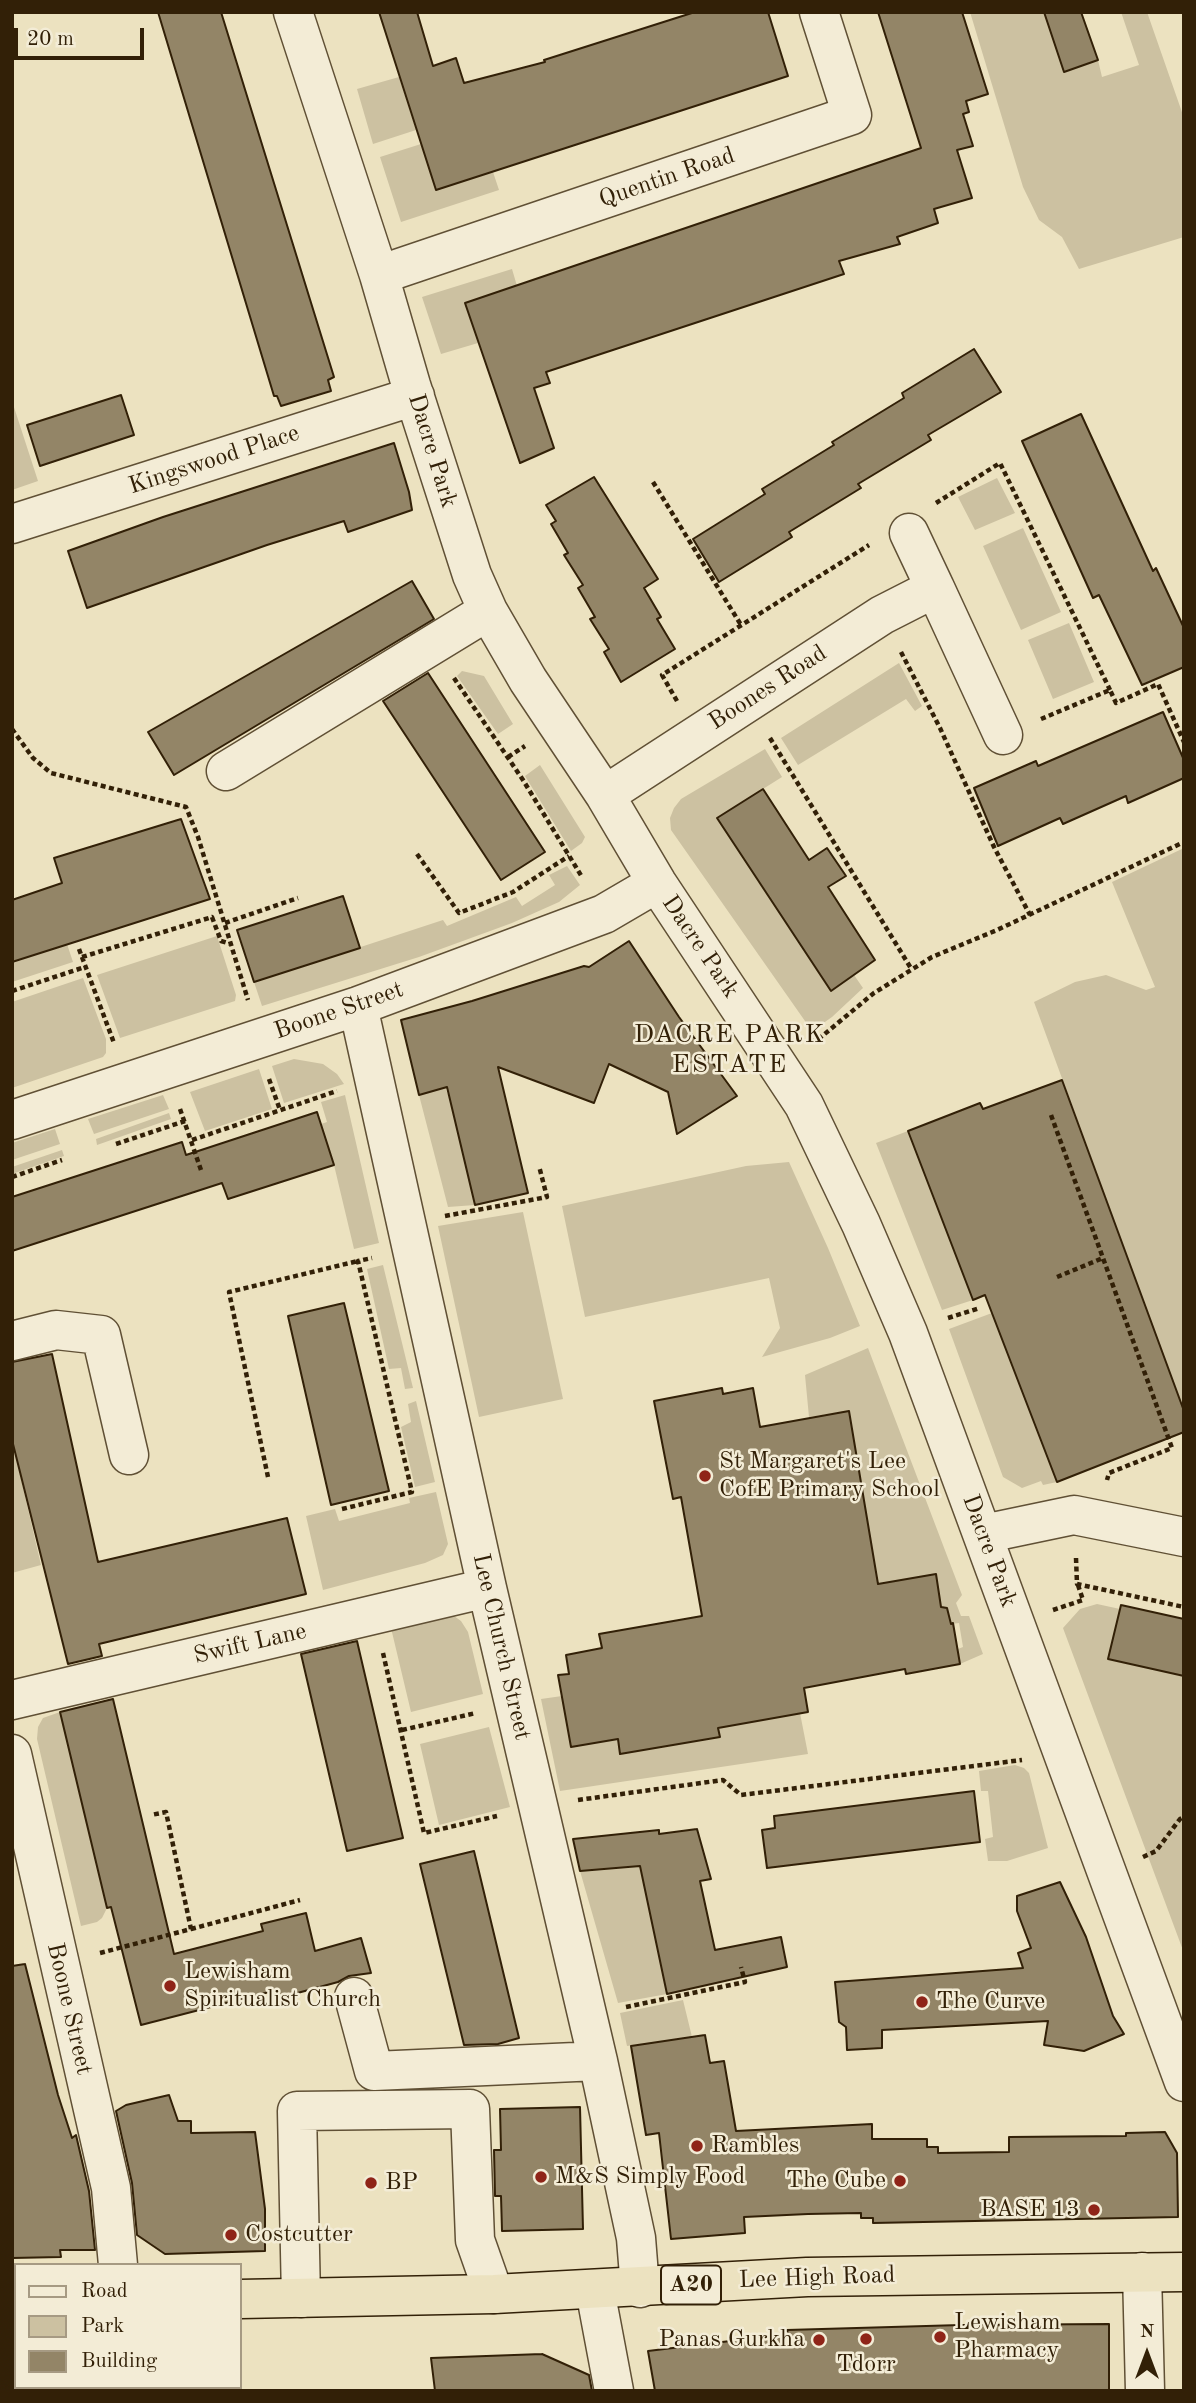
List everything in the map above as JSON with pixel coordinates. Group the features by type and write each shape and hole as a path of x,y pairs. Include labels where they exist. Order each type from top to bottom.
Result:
{"highway":[{"name":"Lee High Road","path":"242,2299 494,2294 807,2277 1184,2272"}],"street":[{"name":"Dacre Park","path":"293,12 379,275 459,539 488,611 528,680 604,795 657,883 804,1105 861,1224 908,1333 1184,2082"},
{"name":"Quentin Road","path":"379,275 852,115 819,12"},
{"name":"Kingswood Place","path":"12,524 415,396"},
{"path":"909,533 1003,735"},
{"name":"Boones Road","path":"604,795 882,615 935,588"},
{"path":"226,771 488,611"},
{"name":"Boone Street","path":"12,1120 358,1006 604,914 657,883"},
{"name":"Lee Church Street","path":"358,1006 487,1588 598,2061 636,2238 640,2288"},
{"path":"12,1341 55,1330 101,1335 130,1455"},
{"path":"983,1534 1086,1517 1184,1537"},
{"name":"Swift Lane","path":"12,1700 487,1588"},
{"name":"Boone Street","path":"12,1754 111,2188 118,2263"},
{"path":"354,1997 374,2071 598,2061"},
{"path":"301,2298 297,2111 470,2109 475,2240 494,2294"},
{"path":"1142,2272 1145,2391"},
{"path":"595,2290 614,2391"}],"path":[{"path":"653,482 741,625"},
{"path":"882,615 940,728 994,847 1030,915"},
{"path":"460,669 452,674 508,757 587,887"},
{"path":"1003,735 1110,690 1116,703 1158,684 1184,742"},
{"path":"747,701 912,970"},
{"path":"12,729 33,758 51,773 186,807 260,1038"},
{"path":"508,757 529,744"},
{"path":"807,1043 821,1037 874,993 932,957 1030,915 1184,842"},
{"path":"417,854 459,913 513,892 569,856"},
{"path":"225,923 298,898"},
{"path":"82,957 212,917 221,941 232,944"},
{"path":"79,949 128,1081"},
{"path":"12,991 85,967"},
{"path":"166,1069 202,1172"},
{"path":"192,1140 374,1079"},
{"path":"1045,1612 1083,1600 1077,1584 1086,1517 1109,1473 1172,1448 1051,1115"},
{"path":"116,1144 184,1121"},
{"path":"12,1177 62,1160"},
{"path":"268,1477 229,1292 358,1261 408,1236 547,1197 539,1166"},
{"path":"1057,1277 1103,1258"},
{"path":"342,1509 412,1492 358,1261"},
{"path":"937,1322 980,1308"},
{"path":"1077,1584 1184,1607"},
{"path":"374,1615 424,1833 538,1806 723,1780 741,1795 1028,1759"},
{"path":"402,1730 514,1704"},
{"path":"151,1815 166,1812 191,1929"},
{"path":"1139,1858 1156,1851 1184,1817"},
{"path":"58,1963 300,1900"},
{"path":"587,2015 745,1982 741,1967"}],"green space":[{"path":"970,12 1044,12 1064,72 1098,60 1102,77 1139,65 1121,12 1147,12 1184,118 1184,237 1079,269 1062,237 1039,220 1023,187"},
{"path":"399,77 416,130 373,144 357,89"},
{"path":"421,144 436,190 493,172 499,190 401,222 380,157"},
{"path":"512,269 517,286 465,303 478,343 441,354 422,297"},
{"path":"12,401 38,481 12,490"},
{"path":"997,478 1015,513 975,530 958,497"},
{"path":"1023,528 1061,612 1021,630 983,546"},
{"path":"1069,623 1094,682 1053,699 1028,640"},
{"path":"899,663 922,706 915,711 906,699 798,765 781,738"},
{"path":"462,671 484,676 513,724 498,734 457,676"},
{"path":"765,749 782,777 717,818 830,990 854,975 863,988 832,1017 812,1031 671,830 670,818 681,799"},
{"path":"540,765 585,837 582,843 571,851 525,776"},
{"path":"1184,848 1184,1411 1034,1002 1075,982 1106,975 1146,990 1155,987 1112,882"},
{"path":"567,866 580,885 559,902 512,923 419,957 262,1006 254,982 443,920 447,926 516,897 522,906 555,885 549,875"},
{"path":"217,936 236,995 235,1001 120,1038 97,975"},
{"path":"67,944 73,962 12,982 12,962"},
{"path":"83,978 106,1039 106,1053 103,1057 12,1088 12,1002"},
{"path":"294,1059 323,1064 337,1074 344,1084 284,1103 272,1066"},
{"path":"259,1069 272,1109 205,1131 190,1092"},
{"path":"445,1087 475,1205 448,1207 419,1095"},
{"path":"163,1095 169,1109 94,1134 88,1119"},
{"path":"345,1095 379,1243 354,1249 334,1165 321,1124 327,1122 321,1102"},
{"path":"169,1113 171,1119 97,1145 96,1139"},
{"path":"55,1129 60,1144 12,1160 12,1143"},
{"path":"908,1131 973,1300 942,1310 876,1143"},
{"path":"62,1150 64,1156 12,1174 12,1167"},
{"path":"789,1162 860,1326 830,1338 762,1357 780,1328 769,1278 585,1317 562,1206 746,1166"},
{"path":"523,1212 563,1399 479,1417 438,1226"},
{"path":"383,1265 413,1388 405,1389 401,1368 389,1369 367,1269"},
{"path":"992,1313 1057,1482 1043,1485 1041,1481 1022,1488 1003,1477 949,1329"},
{"path":"868,1348 962,1595 956,1603 961,1616 969,1616 983,1654 960,1664 958,1649 963,1647 959,1623 951,1624 947,1608 941,1607 936,1574 852,1589 874,1559 849,1411 809,1417 805,1375"},
{"path":"416,1401 435,1482 415,1487 401,1427 411,1422 408,1404"},
{"path":"12,1440 41,1565 12,1573"},
{"path":"436,1492 448,1544 443,1555 425,1563 323,1590 306,1516 335,1509 339,1521 410,1503 409,1498"},
{"path":"1097,1604 1120,1609 1108,1659 1184,1676 1184,1953 1063,1628 1080,1609"},
{"path":"444,1615 454,1616 468,1632 483,1694 411,1712 391,1628"},
{"path":"562,1696 618,1739 621,1754 719,1737 716,1718 775,1718 800,1713 808,1754 560,1791 541,1699"},
{"path":"60,1712 107,1908 97,1922 81,1926 37,1739 38,1727 43,1718"},
{"path":"489,1727 510,1807 439,1825 420,1744"},
{"path":"1015,1765 1029,1773 1048,1848 1007,1861 988,1861 985,1839 993,1837 988,1791 981,1791 979,1771"},
{"path":"640,1866 667,1994 618,2003 580,1871"},
{"path":"683,2000 692,2037 627,2046 620,2013"}],"building":[{"path":"158,12 221,12 334,377 328,380 331,391 281,406 277,396 274,396"},
{"path":"379,12 417,12 433,66 456,58 464,83 545,62 544,60 695,12 768,12 788,76 436,190"},
{"path":"878,12 962,12 988,94 966,101 969,112 963,114 973,146 957,150 972,198 934,209 938,223 897,237 900,244 839,261 844,274 546,372 550,383 534,388 554,448 520,463 465,303 921,148"},
{"path":"1044,12 1081,12 1098,60 1064,72"},
{"path":"974,349 1001,392 928,435 931,440 858,484 861,488 789,532 792,537 719,582 693,539 765,494 762,489 834,445 832,442 904,398 902,393"},
{"path":"121,395 134,435 40,466 27,425"},
{"path":"1081,414 1153,571 1156,568 1184,628 1184,667 1142,685 1099,595 1093,598 1022,441"},
{"path":"394,443 412,510 348,532 344,521 87,608 68,551 163,517"},
{"path":"594,477 658,579 644,588 661,617 657,619 675,649 621,682 604,652 609,649 590,619 595,617 578,588 583,585 564,555 568,553 551,524 556,521 546,505"},
{"path":"412,581 434,619 174,775 148,732"},
{"path":"428,673 545,852 501,880 383,701"},
{"path":"1163,712 1184,760 1184,778 1128,803 1126,796 1063,824 1060,818 998,846 974,788 1036,761 1038,766"},
{"path":"763,789 809,860 827,848 846,876 828,887 875,960 831,991 717,818"},
{"path":"181,819 210,899 12,962 12,900 62,883 54,858"},
{"path":"343,896 360,948 254,982 237,930"},
{"path":"629,941 679,1017 737,1096 677,1134 668,1092 609,1064 594,1103 498,1067 528,1193 475,1205 447,1087 419,1095 401,1020 584,966 589,967"},
{"path":"1062,1080 1184,1411 1184,1432 1057,1482 985,1295 973,1300 908,1131 980,1103 983,1109"},
{"path":"317,1112 334,1165 228,1199 222,1183 12,1251 12,1197 182,1142 186,1155"},
{"path":"344,1303 389,1491 331,1505 288,1316"},
{"path":"52,1354 98,1562 287,1518 306,1594 99,1644 102,1656 68,1664 12,1440 12,1362"},
{"path":"722,1388 723,1394 753,1388 760,1427 849,1411 878,1584 936,1574 941,1607 947,1608 951,1624 953,1623 960,1664 906,1674 905,1669 804,1688 808,1712 718,1728 720,1737 620,1754 618,1739 571,1747 558,1675 569,1674 566,1655 602,1648 599,1634 702,1616 681,1497 673,1499 654,1401"},
{"path":"1121,1605 1184,1619 1184,1676 1108,1659"},
{"path":"357,1641 403,1838 347,1851 301,1654"},
{"path":"113,1699 174,1954 263,1931 261,1924 306,1913 315,1951 361,1938 371,1973 349,1976 338,1982 279,1998 277,1990 141,2025 111,1907 107,1908 60,1712"},
{"path":"974,1791 980,1842 767,1868 762,1830 775,1828 774,1816"},
{"path":"697,1829 711,1879 700,1881 715,1950 781,1937 787,1967 667,1994 640,1866 580,1871 573,1839"},
{"path":"474,1851 519,2038 498,2044 464,2045 420,1864"},
{"path":"1060,1882 1086,1937 1113,2016 1124,2034 1084,2051 1044,2045 1048,2021 882,2030 882,2048 847,2050 846,2027 839,2022 835,1982 1023,1968 1018,1953 1031,1948 1017,1911 1017,1896"},
{"path":"25,1964 58,2095 72,2138 76,2135 89,2191 95,2250 60,2250 61,2257 12,2258 12,1966"},
{"path":"705,2035 710,2063 724,2061 736,2131 872,2124 872,2139 927,2139 927,2147 938,2147 938,2153 1009,2152 1009,2137 1126,2136 1126,2133 1165,2132 1177,2153 1178,2217 873,2223 873,2218 861,2218 861,2213 808,2214 744,2217 745,2233 671,2239 659,2133 646,2135 631,2046"},
{"path":"169,2095 178,2121 191,2121 191,2133 255,2132 265,2209 265,2251 165,2254 137,2235 132,2183 116,2111 126,2105"},
{"path":"580,2107 583,2229 502,2231 501,2196 495,2196 494,2150 501,2150 500,2109"},
{"path":"1109,2324 1109,2391 655,2391 648,2351 788,2334 787,2330"},
{"path":"542,2354 589,2375 592,2391 435,2391 431,2358"}],"place":[{"name":"St Margaret's Lee CofE Primary School","path":"705,1476"},
{"name":"Lewisham Spiritualist Church","path":"170,1986"},
{"name":"The Curve","path":"922,2002"},
{"name":"Rambles","path":"697,2146"},
{"name":"M&S Simply Food","path":"541,2177"},
{"name":"The Cube","path":"900,2181"},
{"name":"BP","path":"371,2183"},
{"name":"BASE 13","path":"1094,2210"},
{"name":"Costcutter","path":"231,2235"},
{"name":"Lewisham Pharmacy","path":"940,2337"},
{"name":"Tdorr","path":"866,2339"},
{"name":"Panas Gurkha","path":"819,2340"}],"district":[{"name":"DACRE PARK ESTATE","path":"730,1050"}]}
